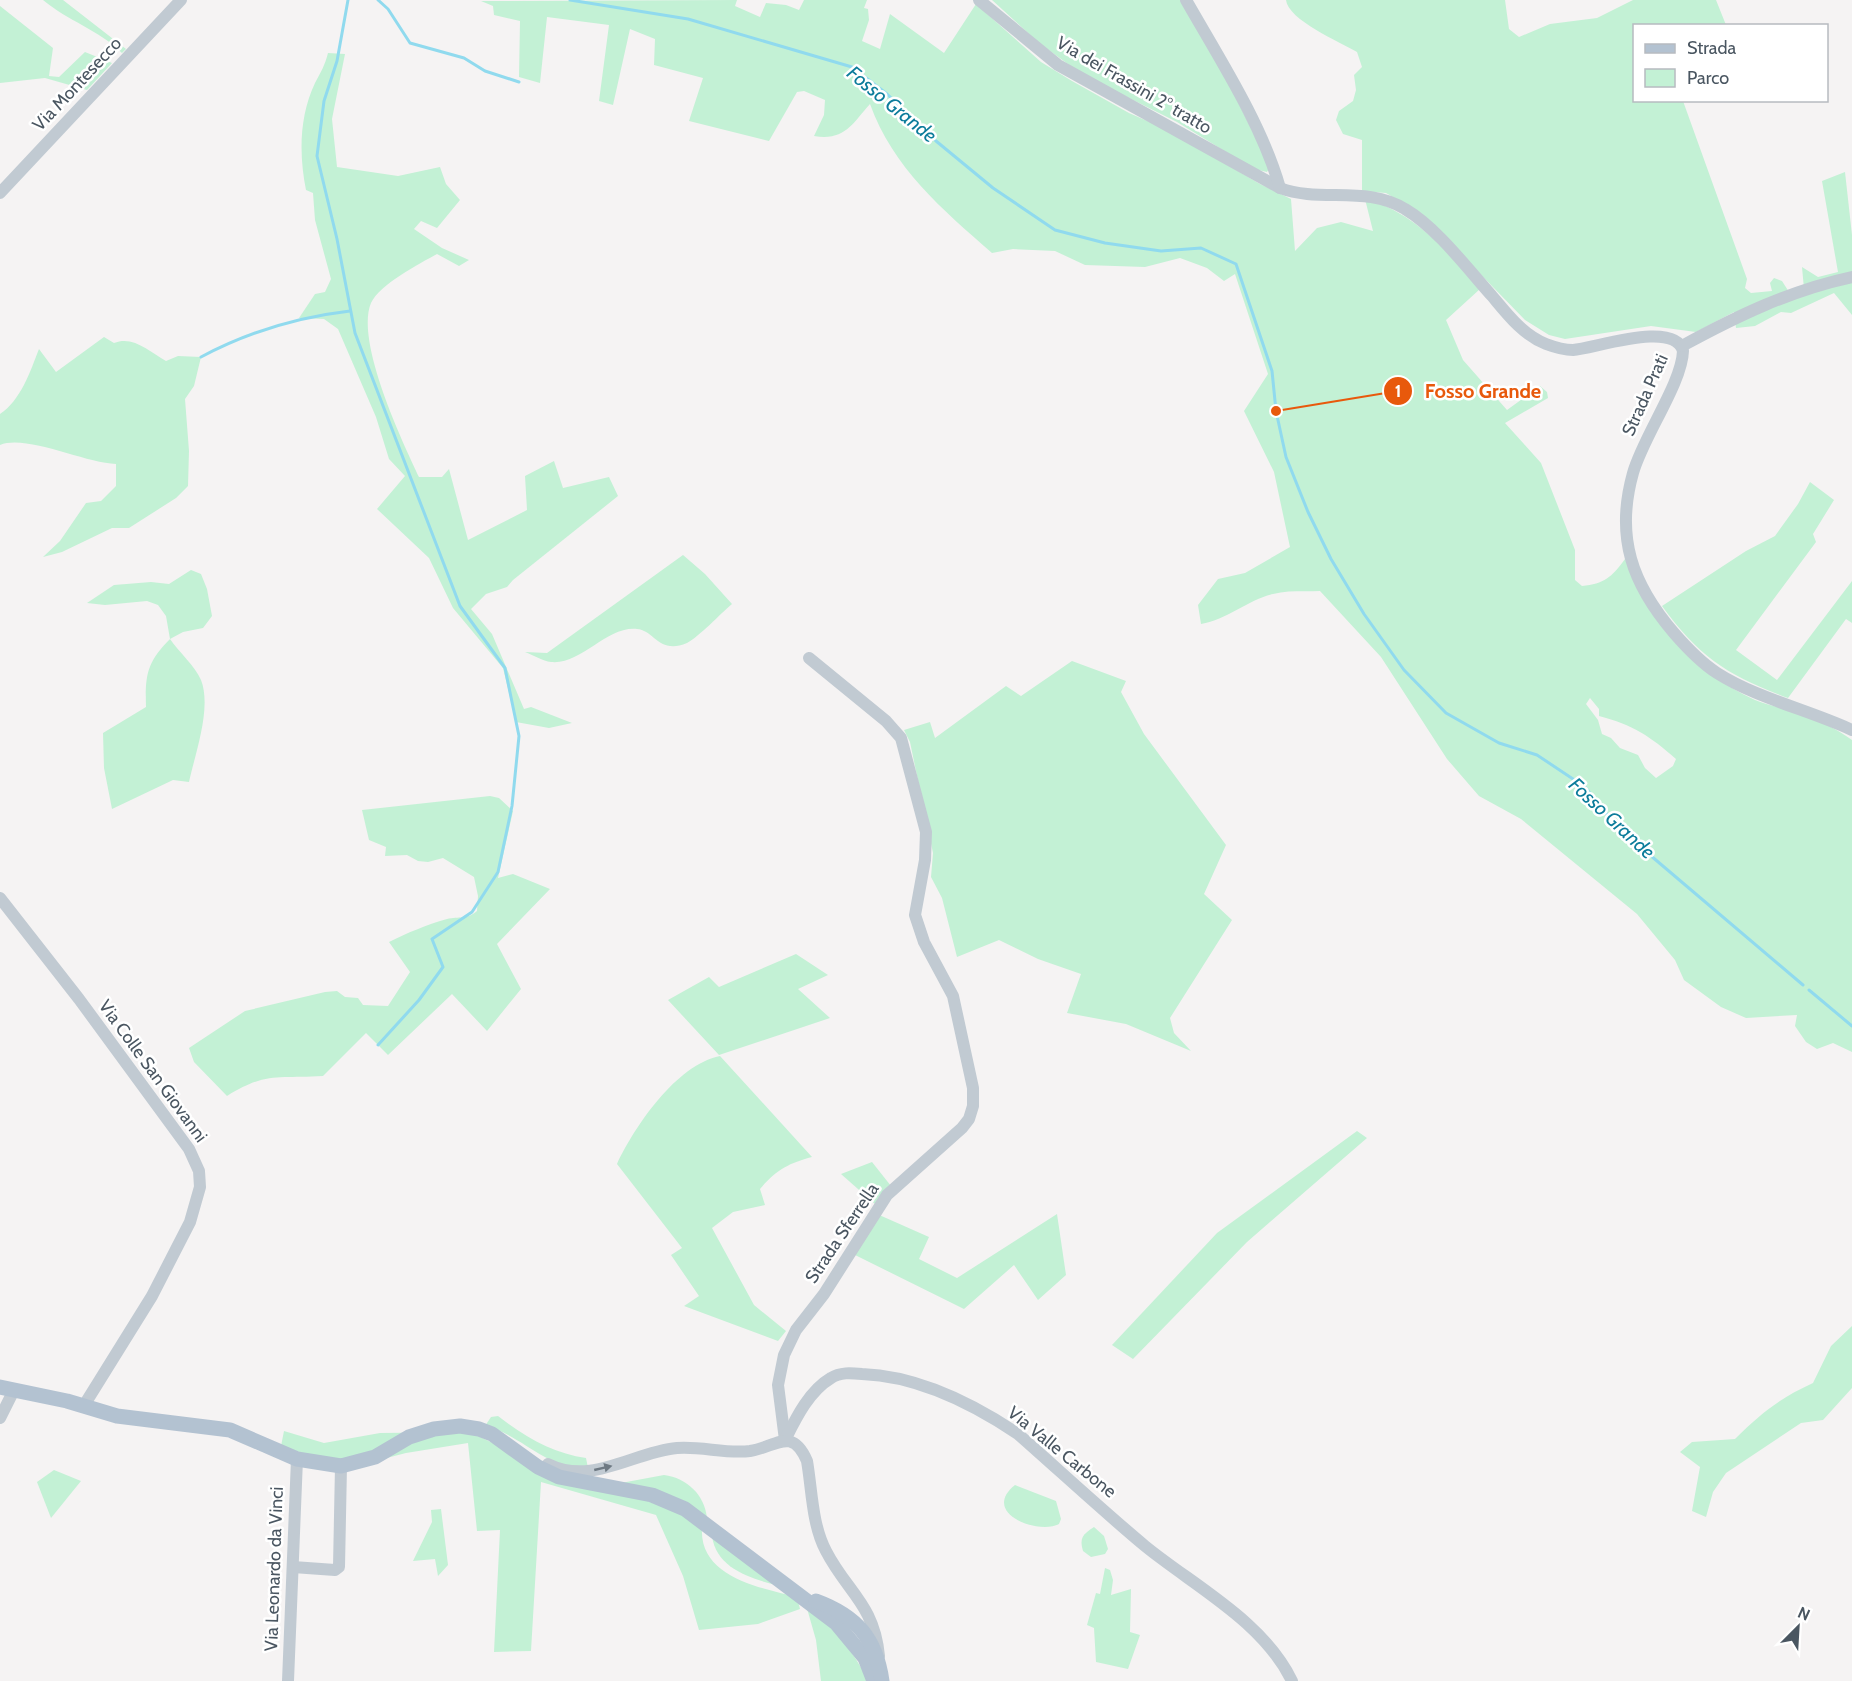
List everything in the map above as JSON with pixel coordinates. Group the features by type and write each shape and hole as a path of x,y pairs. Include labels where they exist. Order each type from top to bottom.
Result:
{"main road":[{"path":"7,1389 117,1416 230,1430 297,1459 341,1466 375,1457 409,1437 434,1429 468,1427 492,1434 538,1467 559,1477 652,1495 685,1509 836,1623 872,1660 882,1681"},
{"path":"803,1597 830,1606 867,1626"},
{"path":"836,1623 856,1634 867,1626"},
{"path":"867,1626 874,1681"}],"street":[{"name":"Via Montesecco","path":"0,193 181,0"},
{"name":"Via dei Frassini 2° tratto","path":"979,0 1058,65 1280,188"},
{"path":"1186,0 1256,128 1275,168 1280,188"},
{"name":"Strada Prati","path":"1280,188 1303,194 1375,197 1404,208 1460,260 1513,320 1545,344 1575,350 1666,335 1682,346 1680,367 1641,450 1627,496 1628,548 1651,605 1692,654 1718,674 1852,730"},
{"path":"1682,346 1736,316 1776,299 1852,277"},
{"path":"1666,335 1701,336"},
{"path":"1680,367 1701,336"},
{"name":"Strada Sferrella","path":"785,1440 778,1384 783,1354 796,1330 824,1294 875,1209 898,1183 962,1128 969,1119 973,1106 973,1088 952,996 924,942 915,915 926,860 926,832 901,738 886,721 809,658"},
{"name":"Via Colle San Giovanni","path":"0,898 86,1008 189,1149 199,1171 200,1186 190,1222 152,1296 119,1353 83,1407"},
{"name":"Via Valle Carbone","path":"785,1440 813,1395 837,1375 890,1376 950,1396 997,1420 1018,1434 1144,1546 1216,1597 1256,1635 1292,1681"},
{"path":"0,1418 7,1389"},
{"path":"492,1434 505,1436 559,1469 585,1472 673,1448 695,1446 752,1450 785,1440 795,1442 802,1449 807,1461 822,1542 861,1603 867,1626"},
{"name":"Via Leonardo da Vinci","path":"288,1681 297,1459"},
{"path":"293,1567 335,1570 339,1567 341,1466"},
{"path":"830,1606 856,1612 861,1603"}],"green space":[{"path":"43,0 63,0 126,49 122,53 103,38"},
{"path":"737,0 735,6 760,17 766,3 786,5 799,10 804,0 867,0 864,8 868,9 869,20 862,41 880,49 890,14 944,53 976,4 1041,62 1129,113 1168,130 1260,184 1291,199 1295,251 1317,228 1341,222 1373,231 1365,199 1382,205 1414,223 1456,261 1480,289 1446,320 1463,360 1507,410 1540,386 1547,392 1548,398 1505,423 1541,463 1575,550 1575,580 1582,586 1602,581 1616,571 1625,559 1661,624 1693,659 1711,674 1755,700 1813,718 1852,740 1852,1052 1833,1043 1817,1049 1806,1042 1795,1026 1797,1015 1746,1018 1721,1007 1684,980 1675,960 1637,914 1521,819 1479,796 1447,759 1381,657 1320,591 1273,594 1201,624 1198,605 1218,579 1245,573 1290,547 1274,472 1244,411 1268,374 1235,274 1224,281 1207,268 1180,258 1145,267 1085,265 1055,251 1013,249 992,253 937,203 906,168 880,127 870,104 847,129 825,137 814,136 824,115 825,100 804,91 797,92 769,141 689,121 703,78 654,65 655,39 630,29 613,105 599,101 609,25 547,17 540,83 519,77 520,21 494,15 493,6 481,1","holes":["1590,698 1599,709 1599,716 1631,727 1658,744 1676,759 1673,766 1656,778 1645,768 1638,755 1620,748 1611,738 1602,734 1598,720 1586,704"]},
{"path":"992,0 1182,0 1233,92 1270,167 1267,172 1254,169 1177,122 1083,75 1039,43"},
{"path":"1286,0 1505,0 1509,29 1519,37 1550,24 1597,18 1633,0 1716,0 1726,24 1633,24 1633,102 1683,102 1747,279 1745,288 1751,293 1772,291 1770,283 1774,278 1782,281 1789,292 1804,289 1802,267 1818,277 1838,272 1822,181 1845,172 1852,235 1852,315 1834,293 1791,313 1781,312 1755,326 1736,328 1734,312 1696,332 1651,326 1565,339 1549,335 1525,320 1422,214 1386,193 1362,191 1362,140 1343,134 1336,120 1339,111 1353,101 1356,90 1354,75 1362,67 1357,52 1305,23 1289,8"},
{"path":"0,6 53,48 49,76 59,77 85,52 112,63 87,90 45,78 0,83"},
{"path":"328,53 345,54 332,119 337,167 398,176 440,167 446,184 460,200 437,228 421,221 414,229 442,248 469,260 459,266 437,254 411,269 391,282 376,296 371,303 368,320 369,341 383,391 419,477 442,477 449,469 468,540 527,510 525,476 554,461 563,488 609,477 618,496 507,587 486,594 471,609 492,634 524,709 531,707 572,723 549,728 516,722 503,668 453,608 429,558 377,509 405,476 389,459 376,417 338,329 324,319 299,318 315,294 325,292 331,279 315,220 313,193 306,190 302,163 302,136 306,109"},
{"path":"104,337 114,343 128,341 135,343 166,361 178,356 201,357 194,386 185,399 189,451 188,486 176,498 129,528 112,528 62,552 43,557 60,541 86,503 101,501 116,486 116,464 25,443 0,445 0,414 19,393 39,349 56,372"},
{"path":"1810,482 1834,500 1813,534 1816,542 1736,650 1777,680 1852,581 1852,623 1846,619 1788,698 1748,681 1716,663 1689,639 1662,606 1746,551 1775,536 1798,504"},
{"path":"683,555 705,574 732,604 692,640 678,646 670,646 663,644 643,630 637,629 615,633 573,658 562,661 551,662 525,652 547,653"},
{"path":"191,570 201,574 207,589 212,616 203,628 183,632 170,639 166,616 158,605 147,601 105,605 87,603 114,585 151,582 169,584"},
{"path":"170,639 191,664 201,680 204,691 204,717 189,782 173,780 112,809 104,768 103,733 146,707 149,670 156,655"},
{"path":"1072,661 1126,681 1121,692 1144,734 1226,845 1204,894 1232,920 1170,1018 1174,1033 1191,1051 1126,1024 1067,1013 1081,974 1038,959 999,940 957,957 942,898 931,877 933,853 910,742 904,730 930,722 935,738 1006,686 1021,696"},
{"path":"490,796 499,798 513,811 498,878 513,874 550,889 497,944 521,989 487,1031 452,994 388,1055 366,1033 323,1076 263,1079 227,1096 194,1062 189,1048 245,1011 325,992 337,991 345,997 358,998 363,1005 388,1006 410,972 389,942 432,924 447,919 466,917 477,911 478,896 474,877 443,858 428,862 418,861 407,855 385,856 386,847 369,840 362,810"},
{"path":"796,954 828,975 798,989 830,1018 719,1055 668,1000 709,977 719,987"},
{"path":"720,1056 812,1157 783,1168 766,1182 760,1189 765,1205 733,1212 712,1228 754,1305 786,1331 778,1341 684,1306 699,1296 671,1255 682,1248 617,1164 634,1132 673,1084 688,1071"},
{"path":"1357,1131 1367,1138 1247,1242 1133,1359 1112,1345 1217,1233"},
{"path":"872,1162 891,1186 875,1204 841,1174"},
{"path":"877,1214 929,1237 919,1259 957,1278 1057,1214 1066,1275 1038,1300 1014,1265 964,1309 853,1254"},
{"path":"1852,1326 1852,1388 1823,1420 1801,1423 1726,1473 1713,1492 1706,1517 1692,1511 1700,1467 1680,1452 1692,1442 1735,1439 1771,1407 1813,1383 1831,1346"},
{"path":"498,1416 541,1444 563,1453 586,1458 588,1468 560,1464 511,1436 485,1426 491,1417"},
{"path":"284,1431 324,1443 380,1433 470,1432 505,1449 681,1513 702,1528 704,1545 711,1558 721,1569 750,1584 797,1597 800,1609 758,1624 699,1630 683,1576 656,1515 541,1482 531,1651 494,1652 500,1530 477,1531 468,1443 406,1453 348,1468 281,1446"},
{"path":"54,1470 81,1481 51,1518 37,1482"},
{"path":"664,1475 687,1484 699,1495 706,1510 707,1519 621,1483"},
{"path":"1015,1485 1056,1501 1061,1519 1059,1524 1050,1527 1027,1524 1008,1513 1004,1504 1006,1495"},
{"path":"441,1509 448,1565 438,1576 435,1559 413,1561 432,1522 431,1510"},
{"path":"1094,1527 1104,1536 1108,1549 1105,1554 1091,1557 1083,1551 1081,1543 1085,1534"},
{"path":"712,1536 776,1585 735,1570 720,1556"},
{"path":"1105,1568 1110,1570 1113,1580 1111,1595 1131,1589 1130,1632 1140,1635 1128,1669 1096,1662 1094,1628 1087,1625 1096,1593 1100,1594"},
{"path":"806,1605 842,1640 868,1681 821,1681 816,1640"}],"waterway":[{"path":"348,0 337,61 324,101 317,156 337,239 355,333 460,606 505,668 519,736 512,806 498,872 472,912 432,939 443,967 419,1000 378,1045"},
{"path":"378,0 388,9 410,43 464,58 485,71 519,82"},
{"name":"Fosso Grande","path":"570,0 688,19 852,67 887,94 936,141 993,188 1055,230 1105,243 1161,251 1201,248 1236,264 1272,371 1276,411 1286,457 1308,512 1331,559 1364,614 1404,670 1446,713 1499,743 1537,755 1585,787 1617,827 1803,985"},
{"path":"201,357 237,340 274,327 311,317 350,311"},
{"name":"Fosso Grande","path":"1809,990 1852,1026"}],"place":[{"name":"Fosso Grande","path":"1276,411"}]}
